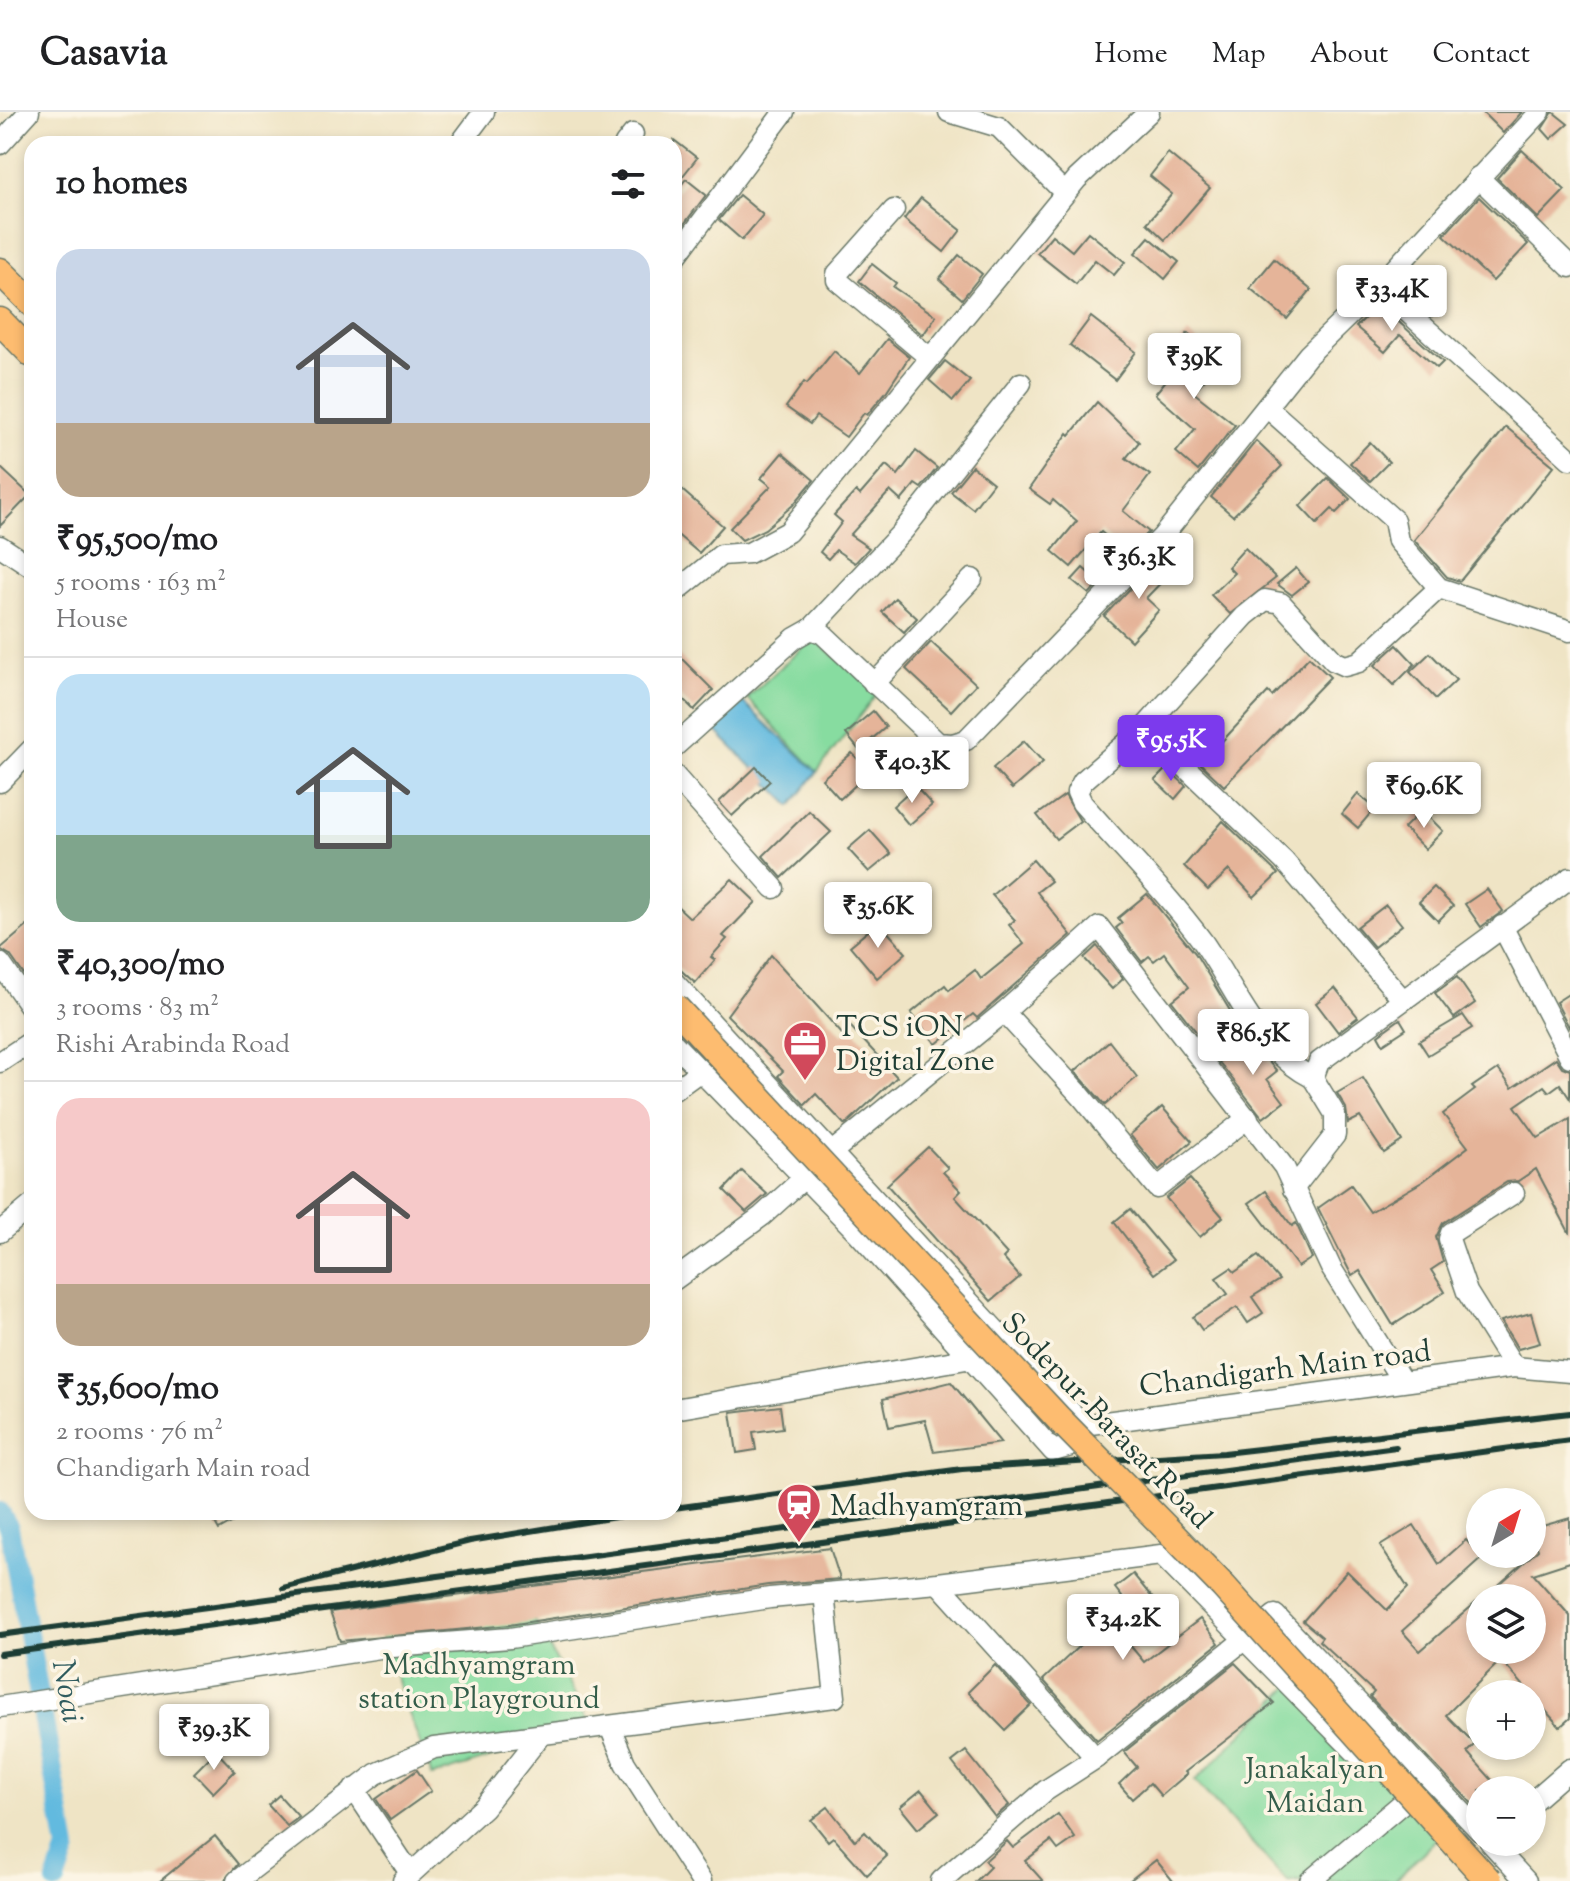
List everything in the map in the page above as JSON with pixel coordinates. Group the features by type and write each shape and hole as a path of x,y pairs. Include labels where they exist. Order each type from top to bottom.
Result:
{"main road":[{"path":"0,271 24,295"},
{"path":"0,321 24,346"},
{"name":"Sodepur-Barasat Road","path":"682,1015 1048,1407 1223,1586 1489,1881"}],"street":[{"path":"0,144 29,112"},
{"path":"466,136 484,112"},
{"path":"682,244 784,112"},
{"path":"949,112 992,117 1065,193"},
{"path":"682,587 721,555 749,553 788,532 1065,193 1149,112"},
{"path":"811,629 822,633 938,743 952,744 966,740 1162,537 1308,355 1379,286 1540,112"},
{"path":"1478,177 1570,267"},
{"path":"894,210 837,274 837,280 930,358"},
{"path":"1379,286 1570,459"},
{"path":"682,740 795,638 811,629 903,531 1021,383"},
{"path":"1268,408 1394,520 1398,541 1439,588 1570,631"},
{"path":"0,546 24,562"},
{"path":"874,684 972,579"},
{"path":"1293,1189 1335,1135 1335,1114 1313,1078 1279,1056 1258,1032 1202,942 1082,803 1077,792 1083,781 1144,728 1245,616 1265,600 1281,603 1334,661 1345,666 1359,662 1439,588"},
{"path":"1144,728 1284,861 1402,999"},
{"path":"0,782 24,757"},
{"path":"682,784 774,888"},
{"path":"1313,1078 1315,1069 1326,1056 1570,878"},
{"path":"1502,926 1570,1057"},
{"path":"832,1152 1004,1012 1099,927 1284,1167 1331,1268 1402,1381"},
{"path":"0,963 24,998"},
{"path":"682,991 1083,1425 1071,1446 1053,1451 972,1358 682,1053"},
{"path":"1004,1012 1081,1096 1157,1188 1248,1118"},
{"path":"0,1062 24,1046"},
{"path":"682,1084 699,1072"},
{"path":"682,1274 762,1216 804,1178"},
{"path":"1514,1193 1451,1233 1449,1239 1467,1292 1514,1367"},
{"path":"0,1232 24,1212"},
{"path":"682,1408 972,1358"},
{"name":"Chandigarh Main road","path":"1083,1425 1514,1367 1570,1372"},
{"path":"0,1707 380,1648 510,1638 770,1598 938,1583 1161,1555 1405,1801 1475,1881"},
{"path":"938,1583 1096,1758"},
{"path":"237,1881 354,1789 397,1762 434,1748 835,1697 824,1593"},
{"path":"941,1881 1045,1791 1096,1758 1272,1616 1278,1617 1466,1816"},
{"path":"610,1727 625,1763 701,1881"},
{"path":"354,1789 407,1877 484,1807 540,1736"},
{"path":"1546,1790 1570,1769"},
{"path":"1310,1881 1405,1801"},
{"path":"1503,1856 1526,1881"}],"green space":[{"path":"813,638 878,692 817,772 747,698"},
{"name":"Madhyamgram station Playground","path":"523,1598 591,1726 432,1776 373,1615"},
{"name":"Janakalyan Maidan","path":"1314,1662 1461,1814 1395,1881 1287,1881 1195,1781"}],"water":[{"path":"743,702 817,772 791,806 715,730"}],"building":[{"path":"1482,112 1522,112 1503,133"},
{"path":"1553,112 1568,124 1551,139 1542,129"},
{"path":"682,146 697,158 682,177"},
{"path":"1522,150 1565,190 1538,218 1497,178"},
{"path":"1168,153 1210,188 1165,240 1147,223 1172,194 1150,176"},
{"path":"686,179 706,195 682,227 682,184"},
{"path":"739,195 763,215 742,240 719,220"},
{"path":"1479,197 1528,244 1493,281 1444,235"},
{"path":"921,198 961,230 944,252 904,219"},
{"path":"1088,232 1125,262 1114,275 1095,260 1076,284 1037,253 1052,235 1072,251"},
{"path":"1149,237 1179,262 1165,279 1135,253"},
{"path":"959,255 982,274 962,299 939,279"},
{"path":"1274,259 1311,290 1287,319 1250,288"},
{"path":"872,264 896,283 893,287 936,316 923,335 859,281"},
{"path":"1409,273 1442,305 1432,316 1397,285"},
{"path":"1379,304 1443,362 1437,368 1400,335 1385,352 1356,327"},
{"path":"1091,317 1136,352 1115,380 1070,345"},
{"path":"1188,333 1221,361 1193,392 1235,425 1198,471 1176,452 1195,429 1155,394 1177,367 1166,358"},
{"path":"887,339 909,357 886,392 867,415 864,413 846,437 816,416 810,424 786,407 804,382 807,384 834,351 860,373"},
{"path":"945,361 970,381 953,401 929,380"},
{"path":"1097,402 1139,442 1126,458 1150,475 1123,511 1149,532 1127,554 1101,532 1071,567 1052,551 1077,521 1053,500 1050,504 1029,489 1068,433 1070,435"},
{"path":"1506,427 1554,466 1460,581 1447,577 1414,540"},
{"path":"1256,441 1282,466 1233,516 1211,497"},
{"path":"1370,442 1389,462 1370,481 1350,463"},
{"path":"916,451 937,468 921,488 915,484 901,501 890,491 850,535 869,548 855,563 836,550 828,559 820,552 842,522 834,515 856,491 860,495 886,465 898,475"},
{"path":"782,453 814,480 793,505 765,529 742,540 730,528 771,486 761,478"},
{"path":"972,466 993,483 973,509 951,492"},
{"path":"0,467 24,489 24,501 0,526"},
{"path":"1328,478 1350,499 1336,513 1332,509 1317,524 1300,506"},
{"path":"682,490 723,526 699,553 682,539"},
{"path":"1245,548 1276,578 1230,614 1211,595 1234,573 1228,567"},
{"path":"1163,554 1176,567 1146,598 1159,610 1131,641 1104,616"},
{"path":"1083,568 1100,583 1089,594 1072,580"},
{"path":"1296,568 1308,582 1292,595 1277,584"},
{"path":"895,598 917,618 904,632 882,612"},
{"path":"931,642 976,684 951,711 906,669"},
{"path":"1397,645 1415,664 1394,685 1375,665"},
{"path":"1430,653 1456,680 1436,699 1410,672"},
{"path":"1309,657 1330,677 1224,786 1183,747 1194,734 1213,751 1268,692 1272,696"},
{"path":"682,659 713,690 694,710 682,698"},
{"path":"873,711 886,727 859,750 846,734"},
{"path":"1024,741 1043,762 1012,789 993,768"},
{"path":"852,753 870,772 840,799 822,779"},
{"path":"756,767 770,781 732,816 719,802"},
{"path":"1167,768 1186,786 1175,799 1155,780"},
{"path":"915,786 932,805 909,825 893,806"},
{"path":"1358,794 1375,808 1358,828 1342,814"},
{"path":"1065,795 1080,821 1056,839 1037,815"},
{"path":"1422,810 1443,831 1425,849 1404,828"},
{"path":"809,811 831,832 782,878 763,856"},
{"path":"1223,821 1278,874 1254,897 1229,870 1208,890 1184,866"},
{"path":"870,830 891,854 869,872 848,849"},
{"path":"1033,860 1051,881 1037,892 1071,935 977,1018 973,1014 936,1044 911,1013 945,985 949,990 975,970 981,979 1024,944 1009,925 1015,920 992,895"},
{"path":"732,879 756,902 723,936 727,939 711,957 715,960 695,983 682,971 682,910 690,918"},
{"path":"1434,887 1453,906 1438,921 1419,902"},
{"path":"1487,889 1503,911 1481,927 1465,904"},
{"path":"1147,894 1195,953 1232,1014 1202,1039 1172,1001 1189,987 1164,953 1154,961 1149,956 1142,962 1116,928 1122,923 1118,918"},
{"path":"1386,905 1402,925 1374,947 1357,927"},
{"path":"879,922 906,953 877,978 850,946"},
{"path":"24,929 24,975 10,955 0,949"},
{"path":"1097,946 1123,979 1112,989 1084,958"},
{"path":"771,955 843,1035 851,1027 897,1077 845,1125 816,1094 805,1105 778,1076 783,1071 727,1015"},
{"path":"1457,977 1475,1003 1454,1018 1435,993"},
{"path":"1335,988 1358,1017 1338,1032 1316,1003"},
{"path":"1570,993 1570,1029 1556,1002"},
{"path":"1463,1015 1472,1028 1428,1055 1419,1041"},
{"path":"1400,1019 1406,1029 1383,1044 1378,1035"},
{"path":"1247,1038 1277,1071 1267,1079 1284,1102 1263,1118 1219,1062"},
{"path":"1109,1041 1137,1077 1105,1105 1075,1071"},
{"path":"1556,1058 1562,1067 1570,1070 1570,1099 1560,1084 1549,1092 1544,1086 1515,1106 1538,1138 1570,1119 1570,1234 1536,1169 1518,1181 1507,1182 1443,1223 1436,1237 1443,1262 1431,1270 1445,1292 1393,1325 1360,1271 1352,1276 1318,1208 1351,1185 1370,1212 1422,1182 1468,1147 1443,1114 1475,1090 1472,1087 1498,1069 1512,1088"},
{"path":"1363,1078 1402,1141 1384,1153 1360,1117 1348,1123 1346,1108 1337,1093"},
{"path":"1162,1107 1192,1141 1159,1170 1130,1135"},
{"path":"928,1147 948,1168 943,1172 961,1191 955,1197 1007,1254 1003,1258 1020,1277 991,1301 887,1185"},
{"path":"742,1171 767,1194 746,1212 724,1190"},
{"path":"1190,1179 1223,1217 1200,1237 1166,1198"},
{"path":"1266,1191 1292,1226 1296,1223 1312,1258 1298,1267 1249,1203"},
{"path":"1130,1209 1173,1260 1154,1274 1114,1222"},
{"path":"1258,1256 1279,1280 1252,1297 1263,1313 1248,1323 1237,1307 1202,1330 1193,1317 1228,1294 1216,1278 1231,1268 1235,1272"},
{"path":"1531,1313 1540,1343 1518,1349 1501,1321"},
{"path":"951,1382 1001,1443 934,1452 925,1420 889,1427 883,1399"},
{"path":"780,1406 783,1428 753,1432 756,1450 737,1453 731,1412"},
{"path":"1570,1518 1570,1562 1533,1574 1542,1584 1500,1584 1518,1568 1546,1568 1546,1525"},
{"path":"213,1520 237,1520 219,1530"},
{"path":"1414,1525 1439,1564 1466,1540 1466,1568 1472,1568 1402,1631 1420,1651 1466,1611 1466,1664 1497,1664 1481,1680 1466,1680 1466,1695 1446,1715 1466,1735 1466,1760 1474,1760 1488,1776 1466,1776 1466,1797 1370,1697 1374,1692 1319,1641 1322,1637 1303,1621 1347,1571 1387,1610 1408,1588 1380,1546"},
{"name":"Madhyamgram","path":"830,1548 840,1579 768,1585 509,1625 340,1641 330,1612"},
{"path":"1133,1574 1167,1616 1123,1637 1144,1662 1200,1619 1219,1643 1097,1740 1043,1680 1094,1632 1090,1627 1122,1597 1115,1588"},
{"path":"1546,1589 1570,1616 1570,1718 1560,1727 1546,1711 1546,1680 1519,1680 1505,1664 1546,1664"},
{"path":"1235,1663 1274,1703 1185,1772 1187,1774 1161,1796 1150,1783 1132,1799 1119,1784 1137,1767 1124,1752"},
{"path":"995,1665 1031,1705 1005,1730 968,1692"},
{"path":"216,1751 235,1771 213,1793 194,1773"},
{"path":"966,1751 1009,1805 995,1817 952,1762"},
{"path":"417,1770 431,1791 390,1820 376,1799"},
{"path":"921,1790 939,1812 918,1829 900,1807"},
{"path":"279,1795 299,1817 287,1826 268,1805"},
{"path":"828,1807 855,1841 865,1832 887,1856 867,1875 833,1837 828,1841 811,1820"},
{"path":"1058,1814 1075,1838 1058,1850 1051,1841 1025,1861 1043,1881 976,1881 990,1867 985,1861 1007,1841 1013,1848"},
{"path":"215,1836 238,1864 224,1881 160,1881"},
{"path":"1156,1860 1173,1881 1129,1881"}],"waterway":[{"name":"Noai","path":"0,1512 9,1528 67,1849 56,1881"}],"railway":[{"path":"682,1507 962,1469 1224,1453 1570,1413"},
{"path":"0,1654 1570,1440"},
{"path":"0,1635 1396,1447"},
{"path":"283,1588 470,1541 597,1520"}],"place":[{"name":"TCS iON Digital Zone","path":"805,1082"},
{"name":"Madhyamgram","path":"799,1544"}]}
